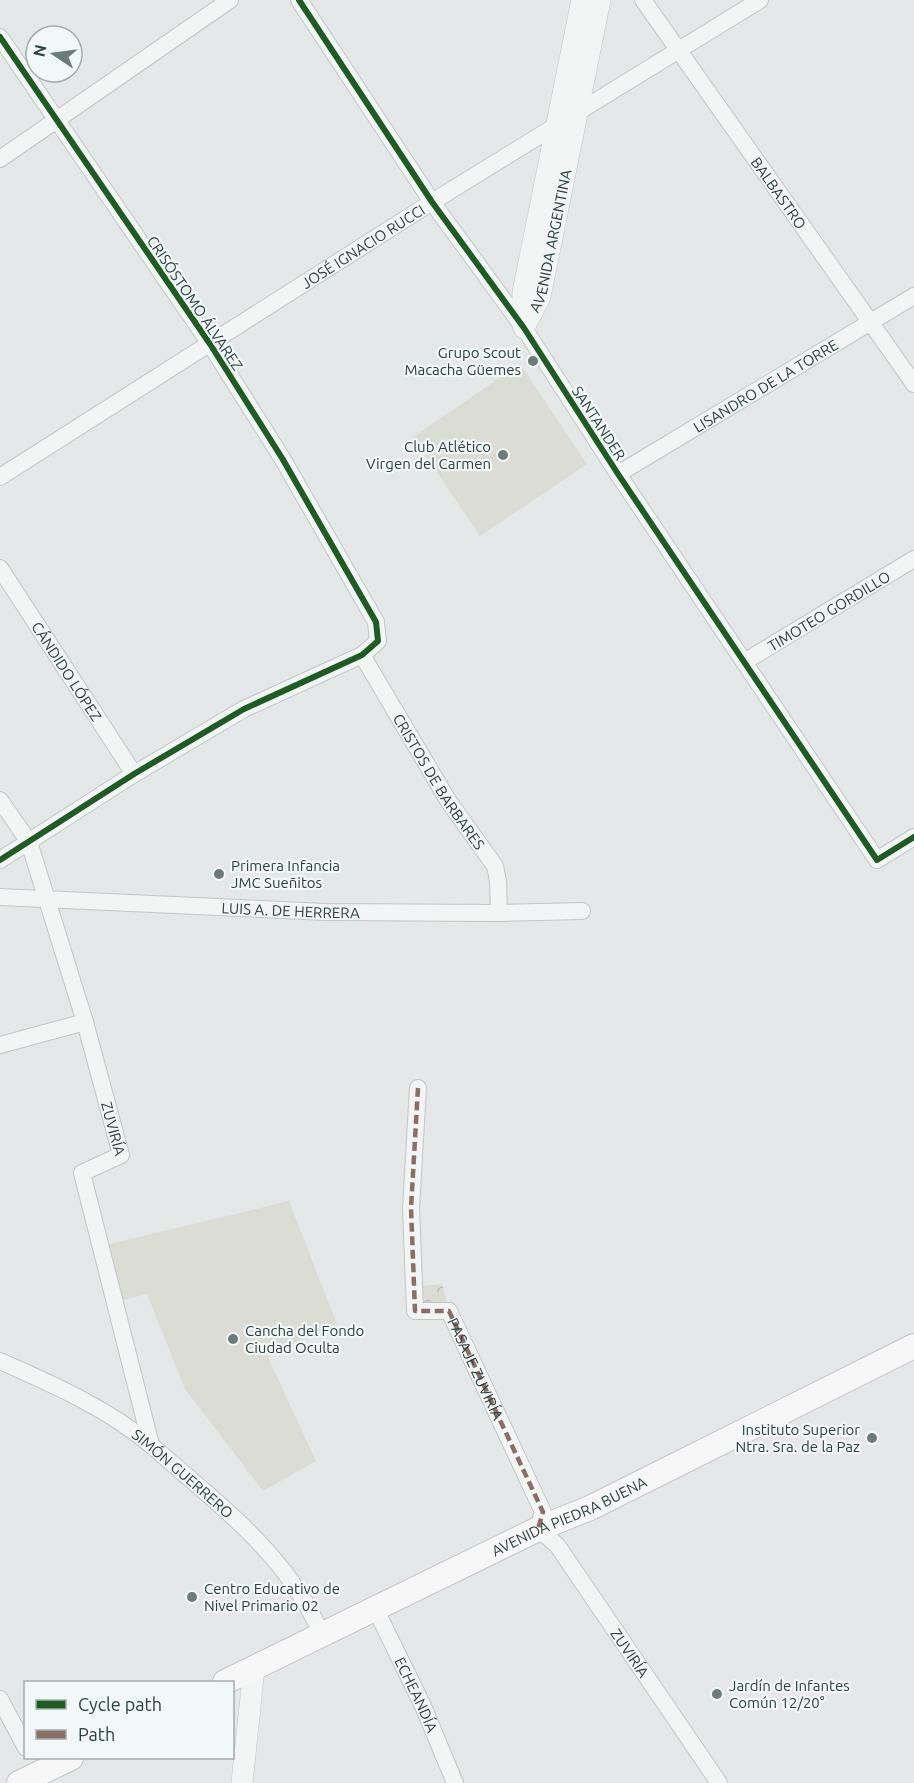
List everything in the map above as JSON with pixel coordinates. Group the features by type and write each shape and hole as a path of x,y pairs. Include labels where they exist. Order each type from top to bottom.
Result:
{"main road":[{"name":"AVENIDA PIEDRA BUENA","path":"229,1681 538,1529 591,1508 914,1346"},
{"path":"33,1774 69,1759"}],"street":[{"path":"0,159 230,0"},
{"name":"SANTANDER","path":"299,0 432,202 524,328 618,474 877,860 914,837"},
{"name":"AVENIDA ARGENTINA","path":"524,328 523,292 582,0"},
{"name":"AVENIDA ARGENTINA","path":"524,328 540,297 600,0"},
{"name":"BALBASTRO","path":"643,0 914,384"},
{"name":"JOSÉ IGNACIO RUCCI","path":"0,477 432,202 760,0"},
{"name":"CRISÓSTOMO ÁLVAREZ","path":"0,36 210,344 282,458 376,622 378,641 362,655"},
{"name":"LISANDRO DE LA TORRE","path":"618,474 914,296"},
{"name":"TIMOTEO GORDILLO","path":"744,662 914,559"},
{"name":"CÁNDIDO LÓPEZ","path":"0,567 134,774"},
{"path":"0,860 134,774 244,709 362,655"},
{"name":"CRISTOS DE BARBARES","path":"362,655 449,802 495,866 499,913"},
{"name":"ZUVIRÍA","path":"0,800 29,842 86,1022 121,1155 82,1173 151,1445"},
{"name":"LUIS A. DE HERRERA","path":"0,897 326,912 582,911"},
{"path":"0,1045 86,1022"},
{"name":"PASAJE ZUVIRÍA","path":"418,1088 411,1208 415,1311 449,1311 543,1512 538,1529"},
{"name":"SIMÓN GUERRERO","path":"0,1361 63,1389 137,1433 244,1528 276,1563 303,1598 322,1636"},
{"name":"ZUVIRÍA","path":"538,1529 557,1545 718,1783"},
{"name":"ECHEANDÍA","path":"375,1608 423,1706 455,1783"},
{"path":"242,1783 254,1668"},
{"path":"0,1699 24,1744"}],"green space":[{"name":"Club Atlético Virgen del Carmen","path":"520,364 587,464 480,536 413,437"},
{"name":"Cancha del Fondo Ciudad Oculta","path":"289,1201 337,1324 267,1355 316,1461 263,1491 185,1389 147,1294 115,1302 101,1246"},
{"path":"442,1284 449,1311 415,1311 414,1287"}],"marked path":[{"path":"418,1088 411,1208 415,1311 449,1311 543,1512 538,1529"}],"cycle path":[{"path":"299,0 432,202 524,328 618,474 877,860 914,837"},
{"path":"0,37 210,344 282,458 376,622 378,641 362,655 244,709 134,774 0,860"}],"place":[{"name":"Grupo Scout Macacha Güemes","path":"533,361"},
{"name":"Club Atlético Virgen del Carmen","path":"503,455"},
{"name":"Primera Infancia JMC Sueñitos","path":"219,874"},
{"name":"Cancha del Fondo Ciudad Oculta","path":"233,1339"},
{"name":"Instituto Superior Ntra. Sra. de la Paz","path":"872,1438"},
{"name":"Centro Educativo de Nivel Primario 02","path":"192,1597"},
{"name":"Jardín de Infantes Común 12/20°","path":"717,1694"}]}
